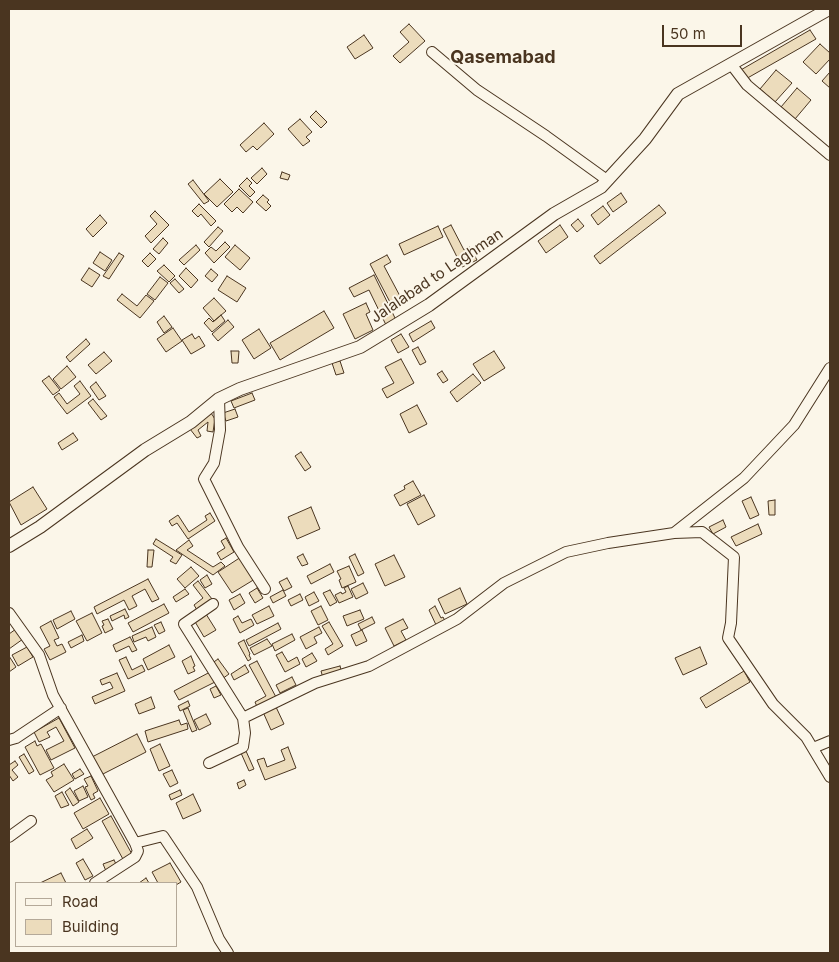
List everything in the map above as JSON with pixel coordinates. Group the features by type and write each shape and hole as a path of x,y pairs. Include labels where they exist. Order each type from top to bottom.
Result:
{"street":[{"name":"Jalalabad to Laghman","path":"9,546 40,527 145,450 191,422 219,399 240,389 360,347 429,305 554,214 601,187 645,139 678,94 830,9"},
{"path":"432,52 477,90 607,180"},
{"path":"731,64 747,86 830,155"},
{"path":"674,533 744,478 788,432 830,368"},
{"path":"219,399 220,430 214,464 204,479 238,547 265,589"},
{"path":"242,718 315,683 369,666 457,619 504,583 566,552 608,543 674,533 702,532 734,557 731,623 728,638 773,704 806,737 830,777"},
{"path":"209,763 243,747 245,733 242,718 184,624 213,604"},
{"path":"9,613 39,655 53,694 135,842 138,851 135,858 97,882"},
{"path":"9,740 16,738 61,708"},
{"path":"813,748 830,741"},
{"path":"9,837 31,821"},
{"path":"135,842 163,836 197,887 219,939 228,953"}],"building":[{"path":"409,24 425,41 400,63 393,56 409,42 400,32"},
{"path":"810,30 816,39 744,80 739,71"},
{"path":"364,35 373,48 355,59 347,47"},
{"path":"820,44 830,53 830,59 816,74 803,62"},
{"path":"776,70 792,83 775,102 760,89"},
{"path":"830,72 830,88 822,81"},
{"path":"797,88 811,100 795,119 781,107"},
{"path":"316,111 327,122 321,128 310,117"},
{"path":"300,119 312,132 306,137 310,141 303,146 288,129"},
{"path":"264,123 274,134 257,150 253,146 246,152 240,145"},
{"path":"262,168 267,174 257,184 251,178"},
{"path":"282,172 290,175 288,180 280,178"},
{"path":"247,178 252,183 249,186 255,192 250,197 239,186"},
{"path":"220,179 233,192 217,207 204,194"},
{"path":"193,180 209,201 204,204 188,184"},
{"path":"239,189 253,202 243,213 237,207 232,212 224,204"},
{"path":"621,193 627,202 613,212 607,203"},
{"path":"263,195 269,200 267,202 271,206 266,211 256,202"},
{"path":"199,204 216,221 211,226 201,214 198,217 192,211"},
{"path":"659,205 666,213 600,264 594,256"},
{"path":"603,206 610,215 598,225 591,215"},
{"path":"155,211 169,225 151,243 145,236 157,224 150,216"},
{"path":"100,215 107,223 93,237 86,229"},
{"path":"578,219 584,226 577,232 571,225"},
{"path":"451,225 464,250 470,247 477,260 462,267 443,229"},
{"path":"560,225 568,237 546,253 538,241"},
{"path":"438,226 443,237 404,255 399,244"},
{"path":"218,227 223,231 209,247 204,242"},
{"path":"163,238 168,243 159,254 153,249"},
{"path":"225,242 230,247 214,263 205,253 211,247 216,251"},
{"path":"196,245 200,250 184,265 179,260"},
{"path":"235,245 250,258 240,270 225,257"},
{"path":"100,252 112,260 105,271 93,263"},
{"path":"119,253 124,256 109,279 103,276"},
{"path":"150,253 156,259 148,267 142,261"},
{"path":"387,255 391,262 384,266 401,298 391,304 370,264"},
{"path":"164,265 175,276 169,282 157,271"},
{"path":"89,268 100,275 92,287 81,280"},
{"path":"186,268 198,280 191,288 179,276"},
{"path":"211,269 218,275 212,282 205,276"},
{"path":"374,275 396,320 386,325 369,290 354,297 349,288"},
{"path":"227,276 246,288 237,302 218,290"},
{"path":"160,277 168,283 155,300 147,294"},
{"path":"175,279 184,289 179,293 170,283"},
{"path":"122,294 137,306 146,295 154,301 140,318 117,300"},
{"path":"214,298 226,311 214,321 203,308"},
{"path":"366,303 370,312 366,314 373,330 355,339 343,314"},
{"path":"324,311 334,328 280,360 270,343"},
{"path":"221,315 225,321 212,332 204,323 209,318 213,322"},
{"path":"164,316 172,327 164,333 157,322"},
{"path":"228,320 234,327 218,341 212,334"},
{"path":"431,321 435,328 413,342 409,334"},
{"path":"173,328 182,341 166,352 157,339"},
{"path":"259,329 271,348 254,359 242,340"},
{"path":"192,334 195,339 199,336 205,346 191,354 182,340"},
{"path":"401,334 409,347 398,353 391,340"},
{"path":"86,339 90,344 70,362 66,357"},
{"path":"418,347 426,362 420,365 412,350"},
{"path":"231,351 239,351 238,363 232,363"},
{"path":"494,351 505,368 484,381 473,364"},
{"path":"104,352 112,361 96,374 88,365"},
{"path":"401,359 414,383 387,398 382,389 394,383 385,367"},
{"path":"340,361 344,373 336,375 332,363"},
{"path":"67,366 76,377 61,389 53,379"},
{"path":"442,371 448,380 443,383 437,374"},
{"path":"473,374 481,383 457,402 450,392"},
{"path":"49,376 60,390 53,395 42,381"},
{"path":"80,381 91,396 67,414 54,397 59,393 67,404 80,394 74,386"},
{"path":"96,382 106,396 99,400 90,387"},
{"path":"252,393 255,400 234,408 231,401"},
{"path":"93,399 107,416 101,420 88,403"},
{"path":"417,405 427,424 409,433 400,414"},
{"path":"235,409 238,417 226,421 223,413"},
{"path":"211,413 215,419 213,432 207,431 208,422 198,430 201,436 197,438 190,429"},
{"path":"73,433 78,440 62,450 58,443"},
{"path":"301,452 311,467 305,471 295,456"},
{"path":"413,481 421,495 400,506 394,495 405,489 404,486"},
{"path":"33,487 47,509 21,525 9,502"},
{"path":"424,495 435,516 418,525 407,504"},
{"path":"751,497 759,515 750,519 742,501"},
{"path":"775,500 775,515 769,515 768,501"},
{"path":"311,507 320,529 297,539 288,517"},
{"path":"210,513 215,521 188,539 177,523 172,526 169,521 178,515 189,532 207,520 205,516"},
{"path":"723,520 726,527 713,534 709,527"},
{"path":"758,524 762,534 736,546 731,537"},
{"path":"226,538 234,552 221,560 217,553 225,548 221,541"},
{"path":"156,539 182,555 176,564 170,561 173,557 153,544"},
{"path":"189,540 193,546 187,550 213,567 221,562 225,566 213,575 176,550"},
{"path":"148,550 154,550 152,567 147,567"},
{"path":"303,554 308,564 302,566 297,557"},
{"path":"355,554 364,573 358,576 349,557"},
{"path":"394,555 405,577 385,586 375,564"},
{"path":"241,557 255,579 232,593 218,572"},
{"path":"330,564 334,572 311,584 307,576"},
{"path":"349,566 356,582 342,588 339,580 341,579 337,571"},
{"path":"191,567 199,576 185,588 177,579"},
{"path":"207,575 212,584 205,588 200,580"},
{"path":"287,578 292,587 284,591 279,582"},
{"path":"148,579 159,599 152,602 145,589 132,596 137,606 129,610 124,600 97,614 94,607"},
{"path":"198,581 212,599 197,610 194,605 203,598 193,585"},
{"path":"363,583 368,593 356,599 351,589"},
{"path":"348,586 353,597 339,603 335,595 346,592 344,588"},
{"path":"257,588 263,598 255,603 249,593"},
{"path":"460,588 467,604 445,614 438,599"},
{"path":"185,589 189,594 176,602 173,597"},
{"path":"283,590 286,596 273,603 270,597"},
{"path":"330,590 337,602 330,606 323,593"},
{"path":"314,592 319,601 309,606 305,597"},
{"path":"240,594 245,603 234,610 229,600"},
{"path":"300,594 303,600 291,606 288,600"},
{"path":"164,604 169,613 133,632 128,623"},
{"path":"269,606 274,616 257,624 252,615"},
{"path":"321,606 328,620 318,625 311,611"},
{"path":"435,606 446,623 437,627 429,610"},
{"path":"125,609 129,617 125,619 124,615 112,621 110,616"},
{"path":"360,610 364,619 347,626 343,616"},
{"path":"71,611 75,619 57,629 53,620"},
{"path":"92,613 102,633 87,641 76,621"},
{"path":"206,614 216,630 204,637 194,620"},
{"path":"238,616 242,623 251,619 254,625 240,633 233,619"},
{"path":"372,617 375,623 361,630 358,624"},
{"path":"108,619 113,629 105,633 102,621"},
{"path":"403,619 408,628 401,631 406,640 394,646 385,628"},
{"path":"51,621 59,638 54,640 57,646 62,644 66,652 50,660 44,649 50,646 40,627"},
{"path":"161,622 165,631 159,634 154,625"},
{"path":"329,622 343,646 328,655 325,649 333,644 322,626"},
{"path":"278,623 281,629 249,646 246,640"},
{"path":"152,627 156,637 148,641 146,637 134,642 132,636"},
{"path":"319,627 322,633 314,637 317,643 306,649 300,637"},
{"path":"16,629 23,639 9,649 9,634"},
{"path":"362,630 367,641 356,646 351,635"},
{"path":"292,634 295,640 275,651 272,644"},
{"path":"82,635 84,641 71,648 68,642"},
{"path":"130,637 137,650 132,652 129,646 116,652 113,645"},
{"path":"267,639 272,646 254,655 250,648"},
{"path":"244,640 251,659 248,661 238,643"},
{"path":"169,645 175,657 148,670 143,659"},
{"path":"27,647 33,657 18,666 12,655"},
{"path":"700,647 707,664 683,675 675,658"},
{"path":"282,652 288,662 297,657 300,664 285,672 276,655"},
{"path":"312,653 317,661 306,667 302,659"},
{"path":"9,656 16,667 9,672"},
{"path":"191,656 195,671 188,674 182,661"},
{"path":"126,657 132,670 142,665 145,671 128,679 119,660"},
{"path":"218,659 229,674 222,679 211,664"},
{"path":"257,661 277,699 258,709 255,702 266,696 249,665"},
{"path":"245,665 249,672 234,680 231,674"},
{"path":"340,666 342,673 323,678 321,671"},
{"path":"212,671 217,681 179,700 174,691"},
{"path":"744,671 750,682 706,708 700,698"},
{"path":"117,673 125,691 95,704 92,697 113,688 110,682 102,685 100,680"},
{"path":"292,677 296,685 280,693 276,685"},
{"path":"216,686 221,695 214,698 210,689"},
{"path":"151,697 155,708 139,714 135,704"},
{"path":"188,701 190,706 180,711 178,706"},
{"path":"276,707 284,724 271,730 263,712"},
{"path":"188,708 197,730 192,732 183,710"},
{"path":"206,714 211,724 199,730 194,720"},
{"path":"59,718 75,748 51,760 46,750 64,741 56,727 47,732 50,737 39,742 34,732"},
{"path":"179,720 181,725 187,723 188,729 148,742 145,731"},
{"path":"137,734 146,752 101,775 92,757"},
{"path":"35,741 37,746 41,744 54,768 40,775 25,747"},
{"path":"160,744 170,766 159,771 150,749"},
{"path":"288,747 296,768 265,780 257,760 264,758 267,767 285,760 281,750"},
{"path":"246,751 254,769 249,771 241,753"},
{"path":"24,754 34,771 29,774 19,757"},
{"path":"15,761 18,765 12,770 18,777 13,781 9,775 9,765"},
{"path":"64,764 74,780 54,792 46,780 53,776 51,772"},
{"path":"80,769 84,774 75,779 72,774"},
{"path":"172,770 178,783 170,787 163,774"},
{"path":"91,776 98,791 93,794 95,798 91,800 85,787 88,786 84,779"},
{"path":"244,780 246,785 239,789 237,783"},
{"path":"83,786 88,797 79,801 74,791"},
{"path":"70,788 79,802 73,806 65,792"},
{"path":"180,790 182,795 171,800 169,795"},
{"path":"62,792 69,805 61,808 55,796"},
{"path":"193,794 201,811 183,819 176,803"},
{"path":"100,798 109,814 83,829 74,813"},
{"path":"111,816 133,856 124,861 102,821"},
{"path":"87,829 93,838 76,849 71,839"},
{"path":"83,859 93,876 85,880 76,863"},
{"path":"114,860 117,866 106,871 103,864"},
{"path":"170,863 181,882 178,884 178,882 157,882 152,872"},
{"path":"61,873 66,882 42,882"},
{"path":"146,878 148,882 140,882"}],"district":[{"name":"Qasemabad","path":"503,58"}]}
